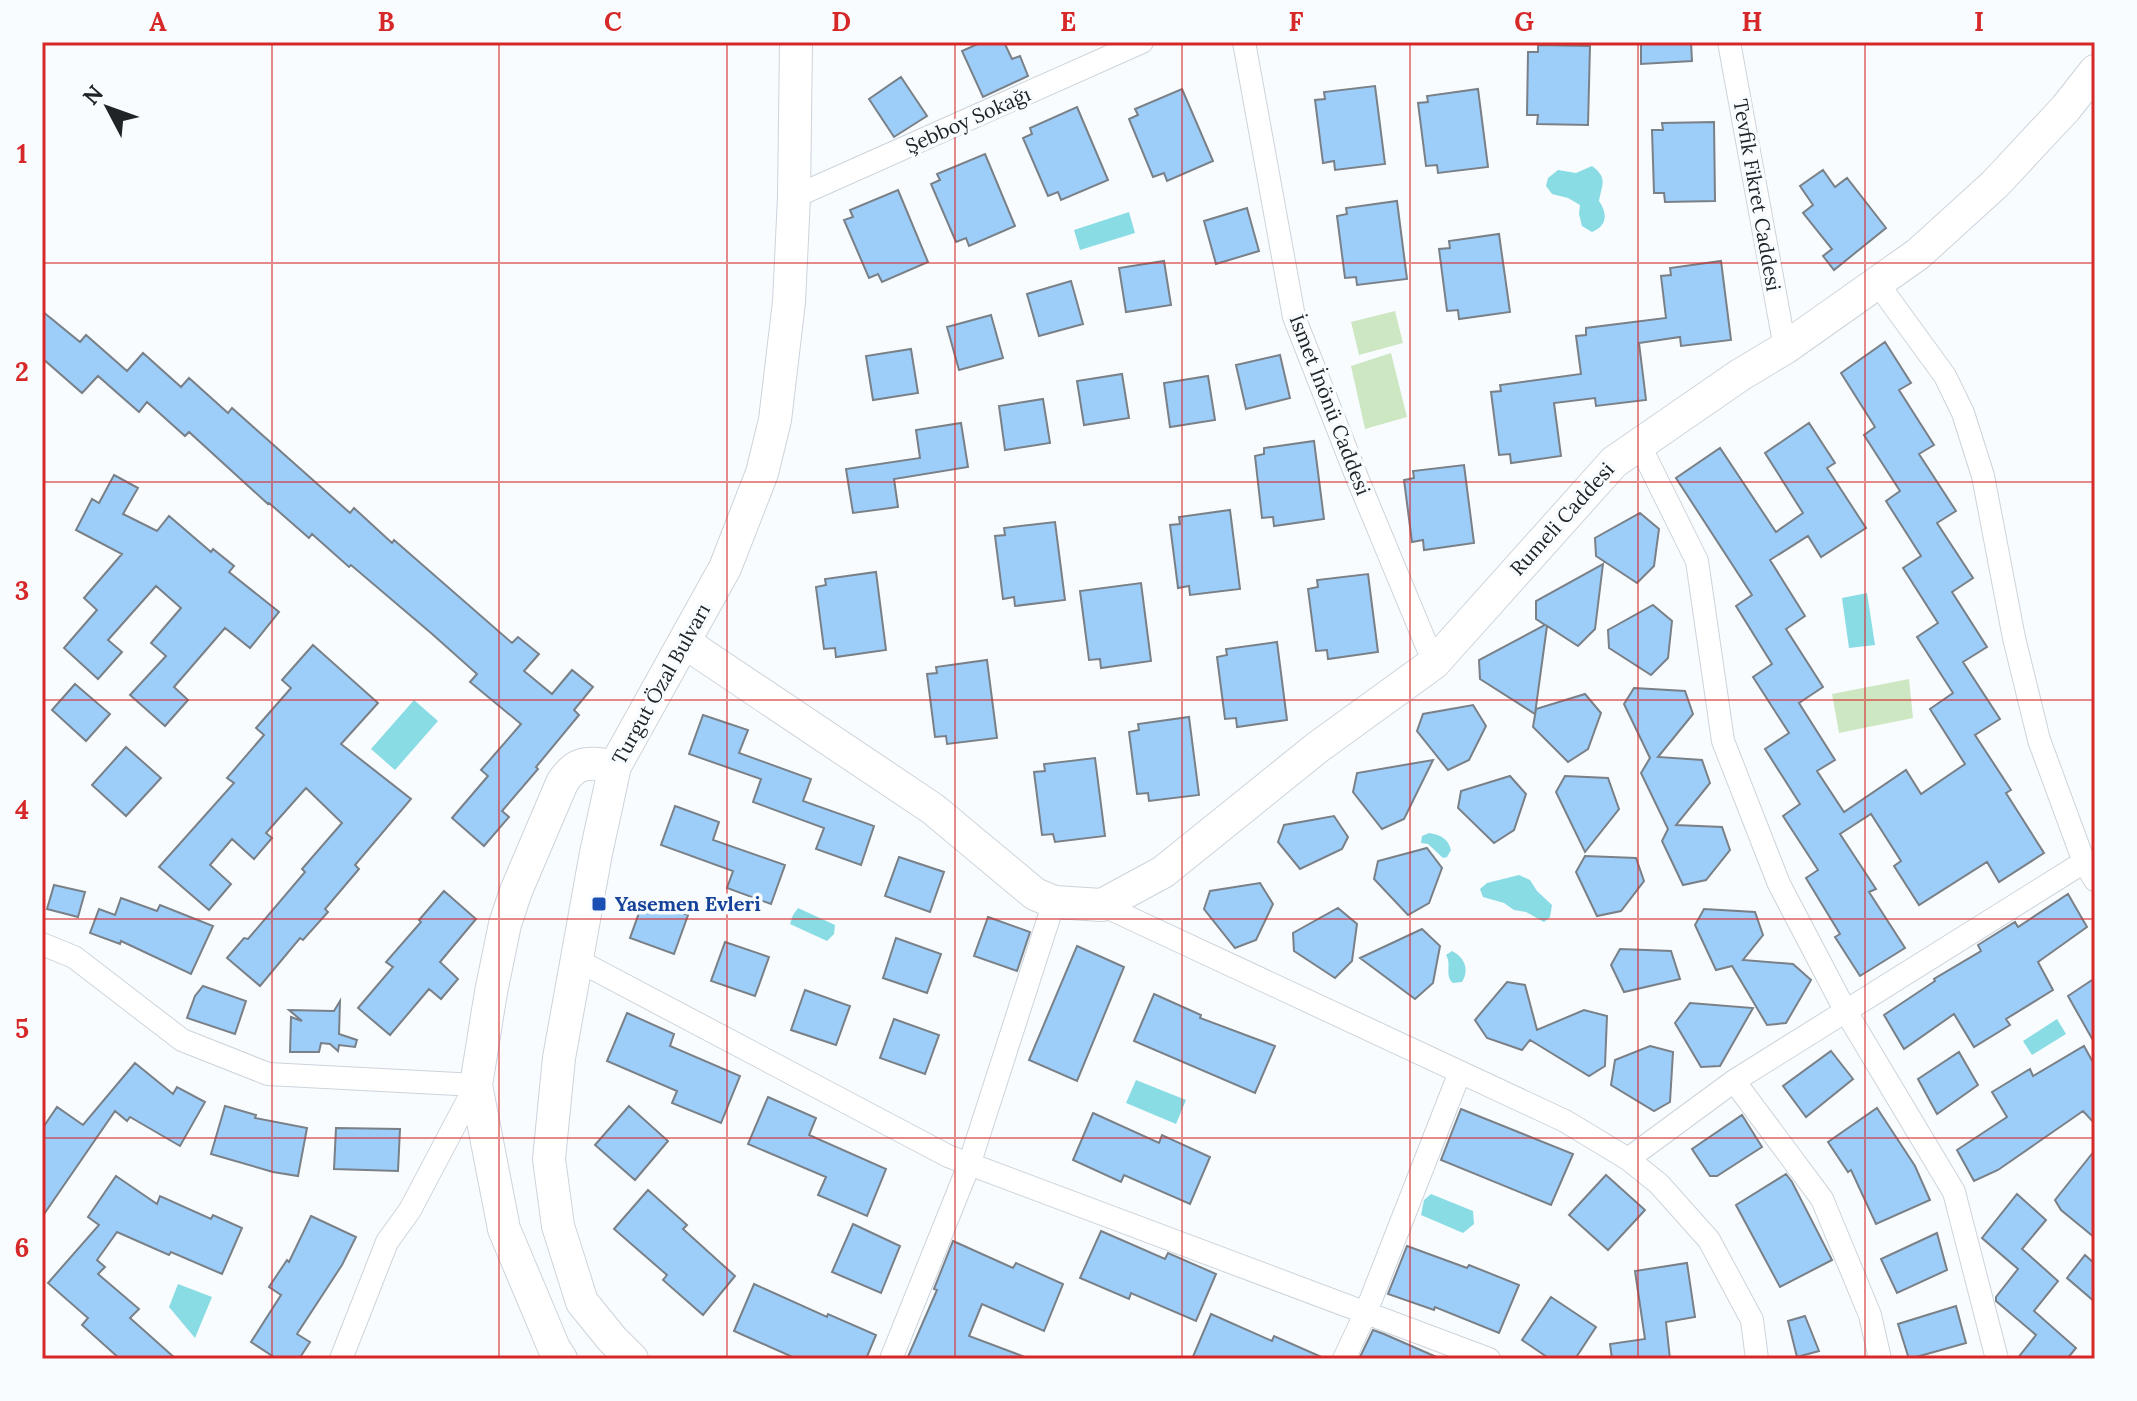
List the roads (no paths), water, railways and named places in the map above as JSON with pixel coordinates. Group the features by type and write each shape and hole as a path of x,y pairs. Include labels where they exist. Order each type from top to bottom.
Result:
{"street":[{"name":"Turgut Özal Bulvarı","path":"632,1359 582,1302 558,1226 549,1159 559,1058 615,766 725,568 762,473 775,420 789,302 796,42"},
{"name":"Şebboy Sokağı","path":"794,197 1142,42"},
{"name":"İsmet İnönü Caddesi","path":"1244,42 1294,317 1434,663"},
{"name":"Tevfik Fikret Caddesi","path":"1729,42 1785,348"},
{"name":"Rumeli Caddesi","path":"1102,905 1163,872 1318,747 1434,663 1614,462 1740,375 1785,348 1918,254 1995,184 2066,108 2095,71"},
{"path":"1628,1159 1734,1081 1845,1010 2090,871 2039,740 2014,638 1983,476 1963,413 1945,376 1878,284"},
{"path":"1639,444 1697,561 1723,741 1779,884 1845,1010 1954,1192 1997,1359"},
{"path":"684,642 933,809 1035,894 1054,902 1102,905 1565,1121 1628,1159 1659,1184 1709,1240 1752,1320 1757,1359"},
{"path":"341,1359 387,1242 410,1210 476,1085 505,924 562,783 571,770 583,763 615,766"},
{"path":"891,1359 969,1165 1054,902"},
{"path":"42,944 74,957 182,1040 268,1074 476,1085"},
{"path":"577,960 969,1165 1489,1359"},
{"path":"1344,1359 1366,1312 1460,1072"},
{"path":"1734,1081 1822,1199 1870,1315 1880,1359"},
{"path":"476,1085 504,1229 561,1359"}],"water":[{"path":"1592,166 1602,178 1599,201 1605,215 1601,226 1592,232 1582,226 1580,205 1552,194 1546,186 1548,178 1558,170 1576,173"},
{"path":"1129,212 1135,233 1080,250 1074,230"},
{"path":"1867,593 1875,645 1849,648 1842,598"},
{"path":"414,700 438,721 395,770 371,749"},
{"path":"1429,833 1446,840 1451,850 1447,857 1443,858 1428,844 1421,843 1422,836"},
{"path":"1519,875 1530,880 1552,905 1550,917 1544,922 1526,912 1483,897 1480,889 1487,883"},
{"path":"798,908 835,925 834,934 827,941 790,924"},
{"path":"1452,951 1464,964 1466,973 1462,982 1453,983 1449,977 1446,955"},
{"path":"2057,1019 2066,1034 2032,1055 2023,1041"},
{"path":"1136,1080 1186,1100 1176,1124 1126,1103"},
{"path":"1431,1194 1473,1211 1474,1224 1463,1233 1421,1215 1424,1200"},
{"path":"178,1284 212,1297 195,1338 169,1307"}],"place":[{"name":"Yasemen Evleri","path":"599,904"}]}
